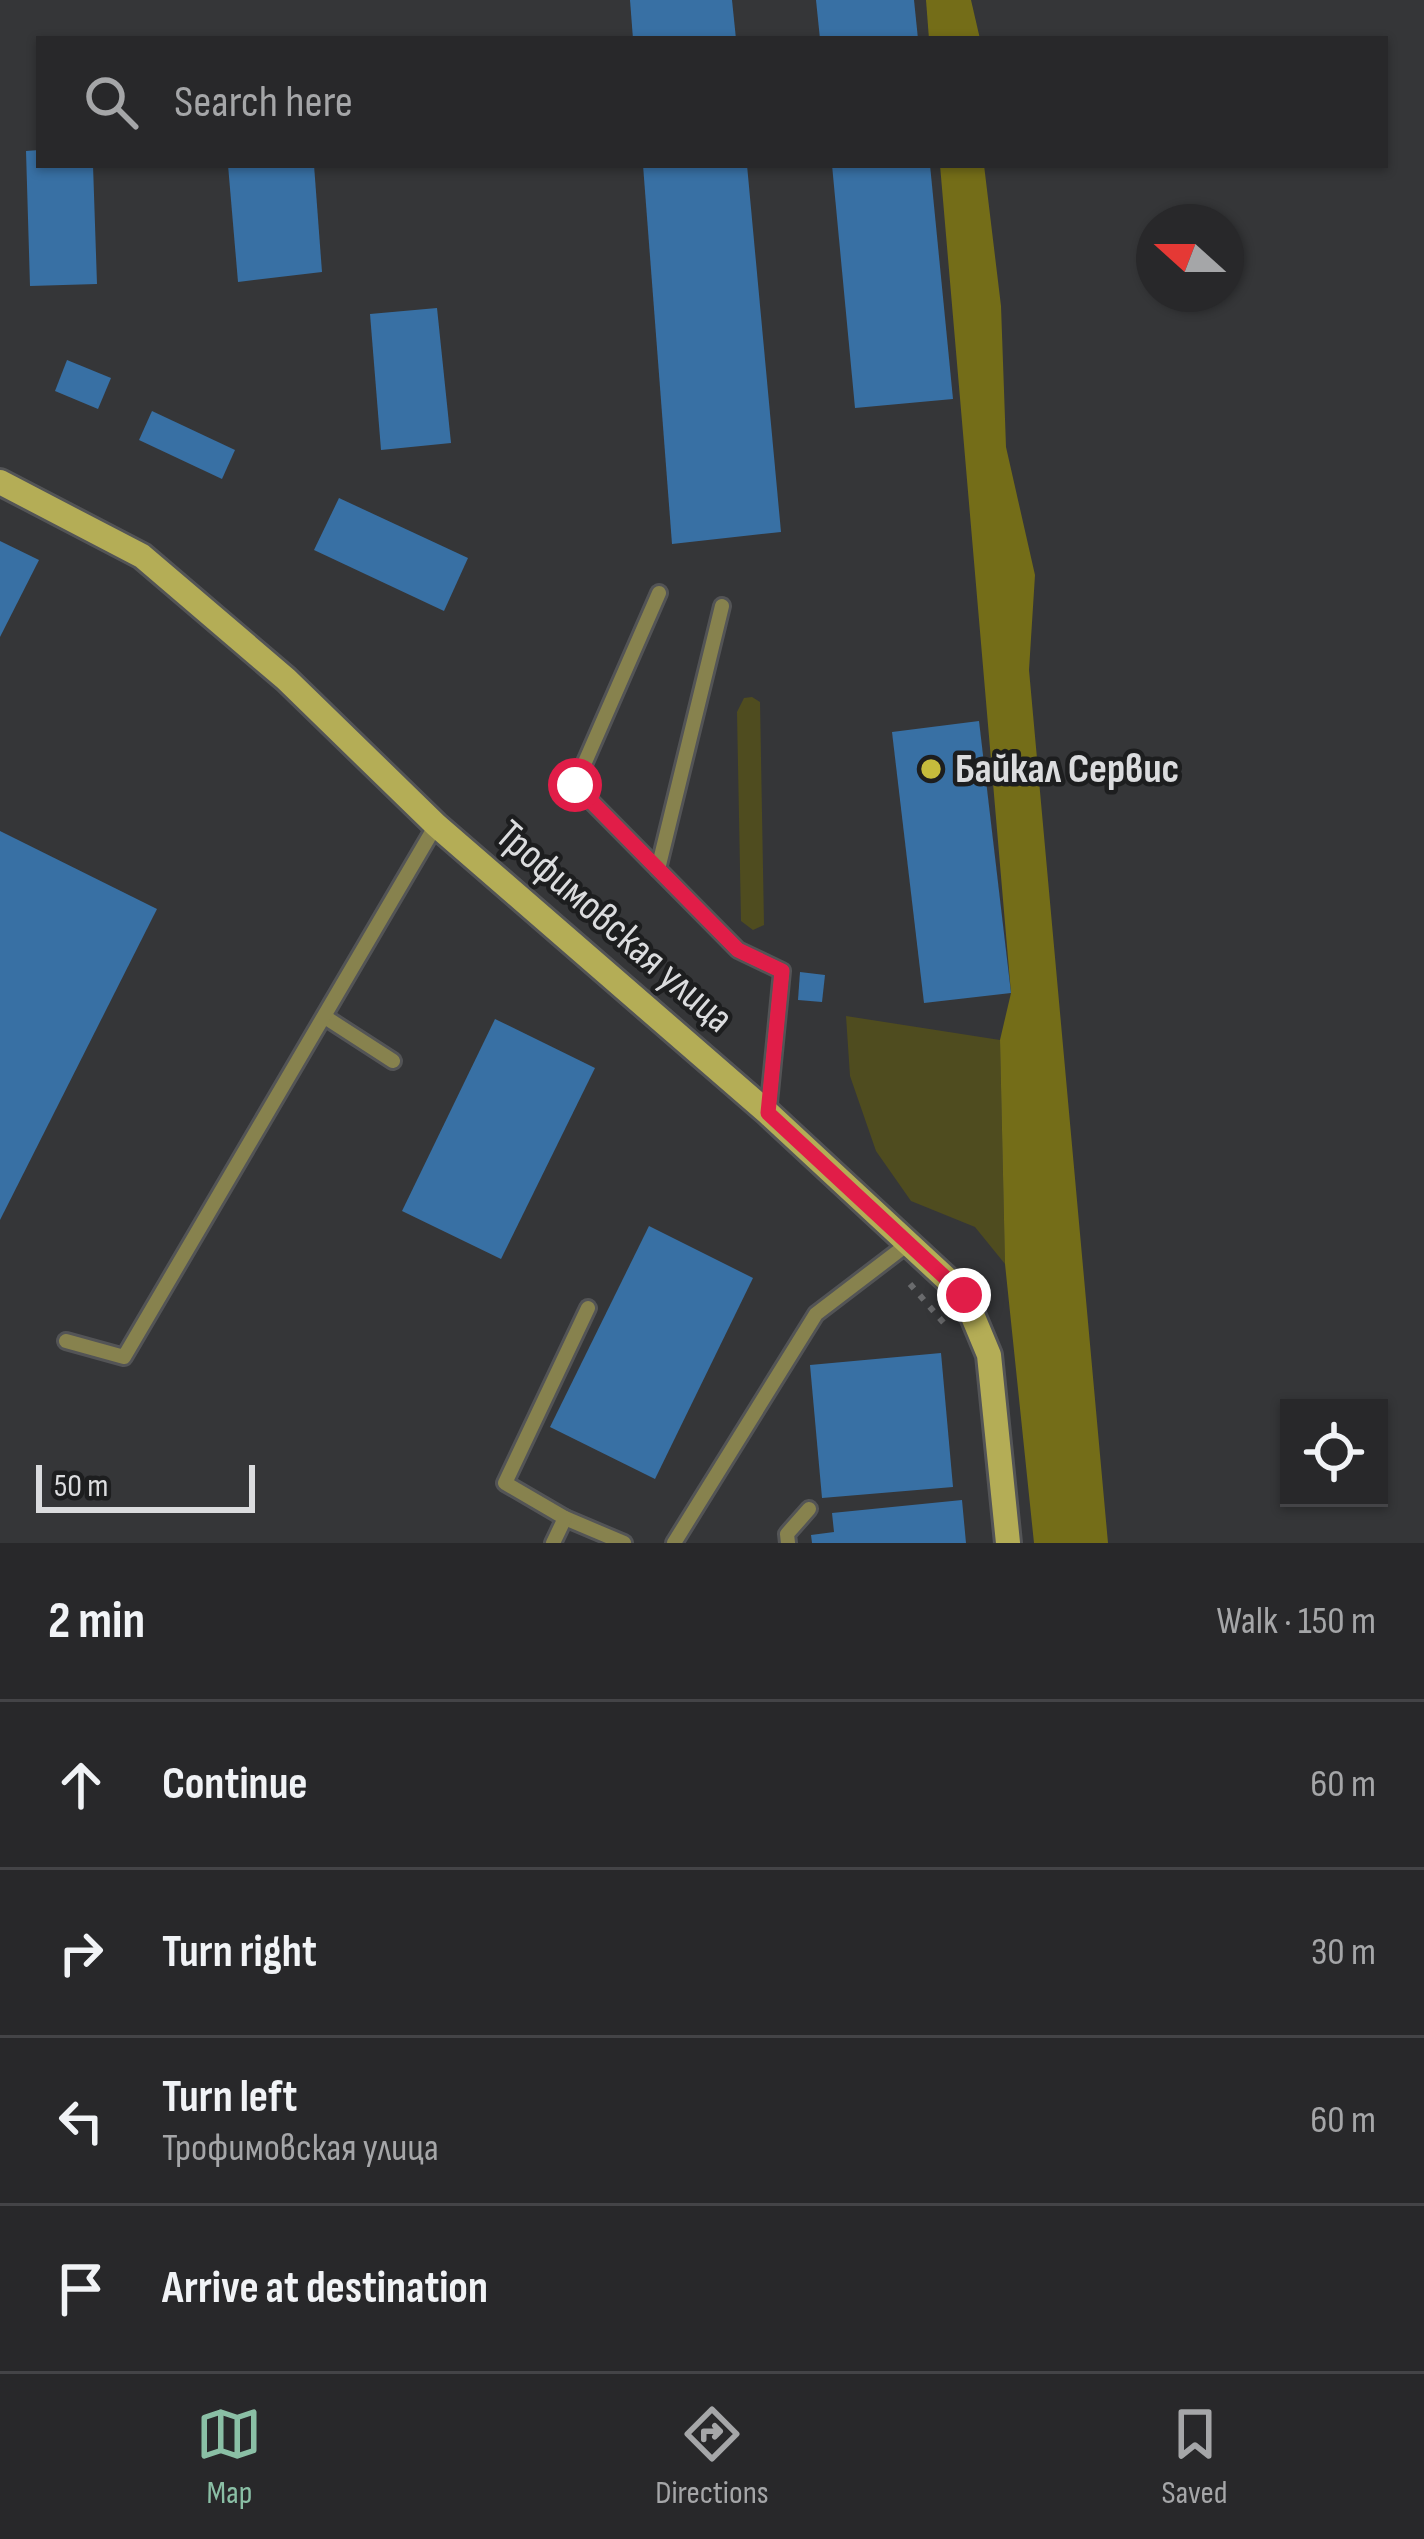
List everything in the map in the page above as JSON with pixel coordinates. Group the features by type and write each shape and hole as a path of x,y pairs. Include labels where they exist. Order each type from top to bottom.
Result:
{"street":[{"name":"Трофимовская улица","path":"0,482 142,556 286,680 436,825 768,1113 898,1251 964,1295 989,1355 1008,1543"}],"lane":[{"path":"659,593 575,785 738,950 782,971 768,1113"},
{"path":"658,869 722,606"},
{"path":"66,1341 124,1357 436,825"},
{"path":"325,1017 393,1061"},
{"path":"674,1543 817,1314 898,1251"},
{"path":"588,1308 505,1483 566,1518 624,1543"},
{"path":"788,1543 787,1534 809,1509"},
{"path":"553,1543 566,1518"}],"path":[{"path":"898,1251 953,1334"}],"shaded area":[{"path":"926,0 971,0 979,36 929,36"},
{"path":"940,168 984,168 1001,306 1006,447 1035,575 1029,670 1108,1543 1034,1543 1005,1264 1000,1040 1011,993"},
{"path":"744,698 760,702 764,925 753,930 741,921 737,712"},
{"path":"846,1016 1000,1040 1005,1264 975,1227 911,1201 876,1151 850,1076"}],"building":[{"path":"630,0 732,0 736,36 633,36"},
{"path":"816,0 914,0 918,36 820,36"},
{"path":"36,150 36,168 93,168 97,284 30,286 26,151"},
{"path":"228,168 314,168 322,272 238,282"},
{"path":"643,168 747,168 781,532 672,544"},
{"path":"832,168 930,168 953,399 855,408"},
{"path":"437,308 451,443 381,450 370,314"},
{"path":"67,360 111,378 98,409 55,391"},
{"path":"152,411 235,450 222,479 139,440"},
{"path":"339,498 468,558 444,611 314,550"},
{"path":"0,541 39,560 0,637"},
{"path":"979,721 1011,993 924,1003 892,732"},
{"path":"0,831 157,909 0,1220"},
{"path":"800,972 825,975 822,1002 798,1000"},
{"path":"495,1019 595,1068 501,1259 402,1211"},
{"path":"649,1226 753,1278 655,1479 550,1427"},
{"path":"941,1353 953,1487 822,1498 810,1365"},
{"path":"962,1500 966,1543 812,1543 811,1535 834,1532 832,1513"}],"place":[{"name":"Байкал Сервис","path":"931,769"}],"route":[{"path":"575,785 738,950 782,971 768,1113 964,1295"}]}
